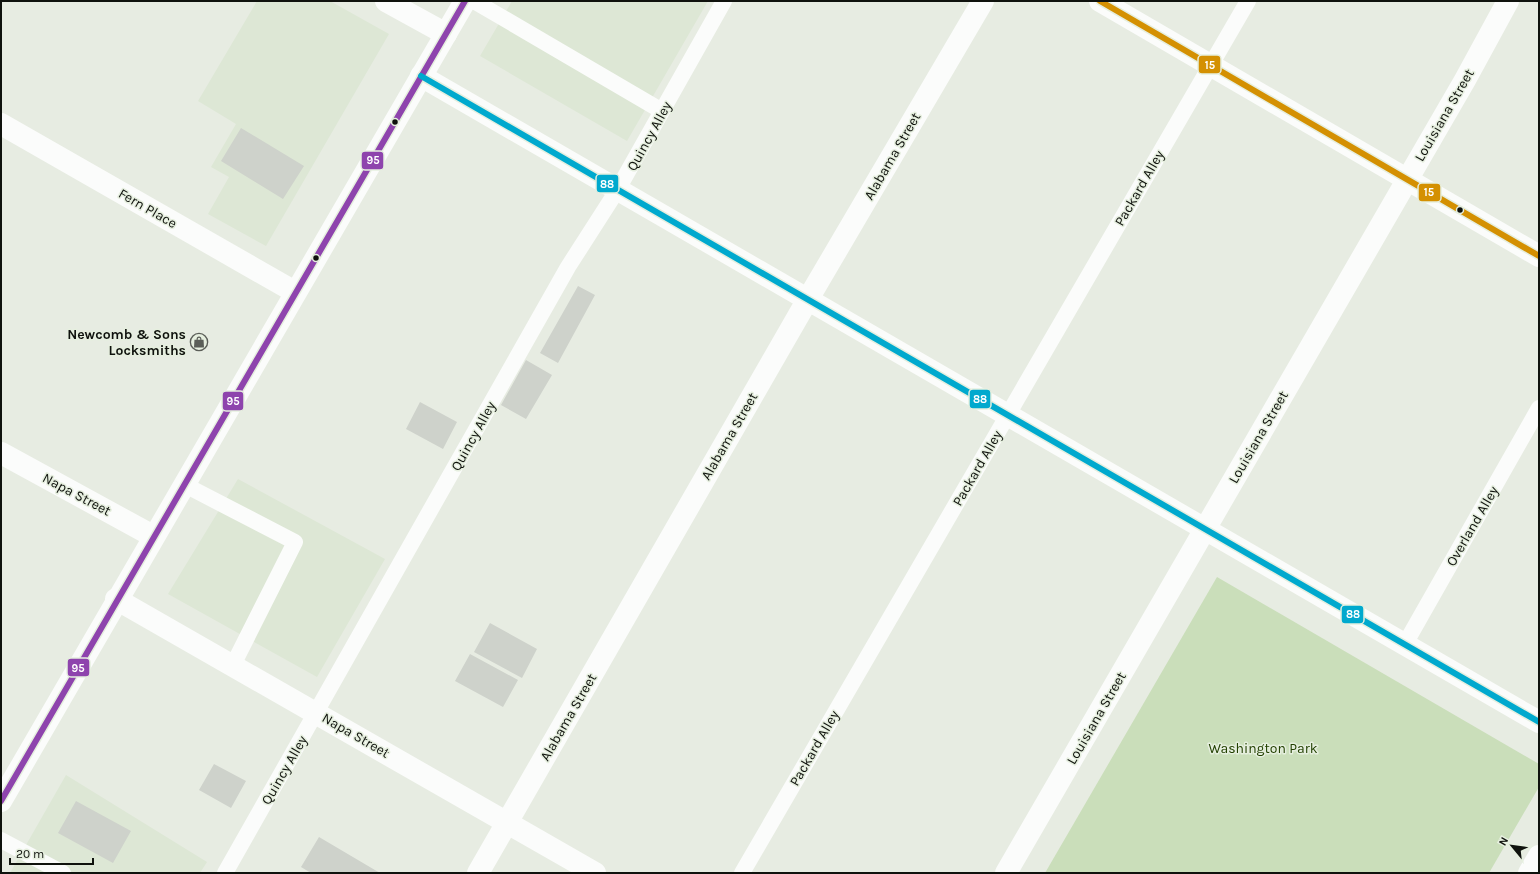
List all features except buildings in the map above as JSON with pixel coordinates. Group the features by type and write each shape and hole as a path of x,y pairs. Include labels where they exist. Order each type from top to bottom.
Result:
{"street":[{"path":"386,1 446,34"},
{"path":"1,799 465,1"},
{"name":"Alabama Street","path":"478,873 808,299 983,1"},
{"path":"1100,1 1539,256"},
{"name":"Louisiana Street","path":"1006,873 1206,529 1508,1"},
{"path":"421,76 1539,722"},
{"name":"Fern Place","path":"1,124 295,292"},
{"name":"Napa Street","path":"1,453 153,536"},
{"name":"Napa Street","path":"116,599 595,873"},
{"path":"1529,873 1539,856"}],"lane":[{"path":"474,1 662,111"},
{"name":"Quincy Alley","path":"225,873 317,713 568,267 618,189 724,1"},
{"name":"Packard Alley","path":"742,873 1248,1"},
{"name":"Overland Alley","path":"1405,644 1539,408"},
{"path":"183,484 295,542 233,665"},
{"path":"1,840 63,873"}],"shaded area":[{"path":"257,1 330,1 389,34 266,246 208,214 229,177 211,167 236,124 198,101"},
{"path":"512,1 708,1 627,141 480,56"},
{"path":"238,479 385,559 317,677 168,594"},
{"path":"66,775 207,862 200,873 10,873"}],"green space":[{"name":"Washington Park","path":"1217,577 1539,764 1539,787 1489,873 1045,873"}],"transit line":[{"name":"95","path":"1,801 465,1"},
{"name":"15","path":"1100,1 1539,256"},
{"name":"88","path":"421,76 1539,722"}],"place":[{"name":"Newcomb & Sons Locksmiths","path":"199,342"}]}
